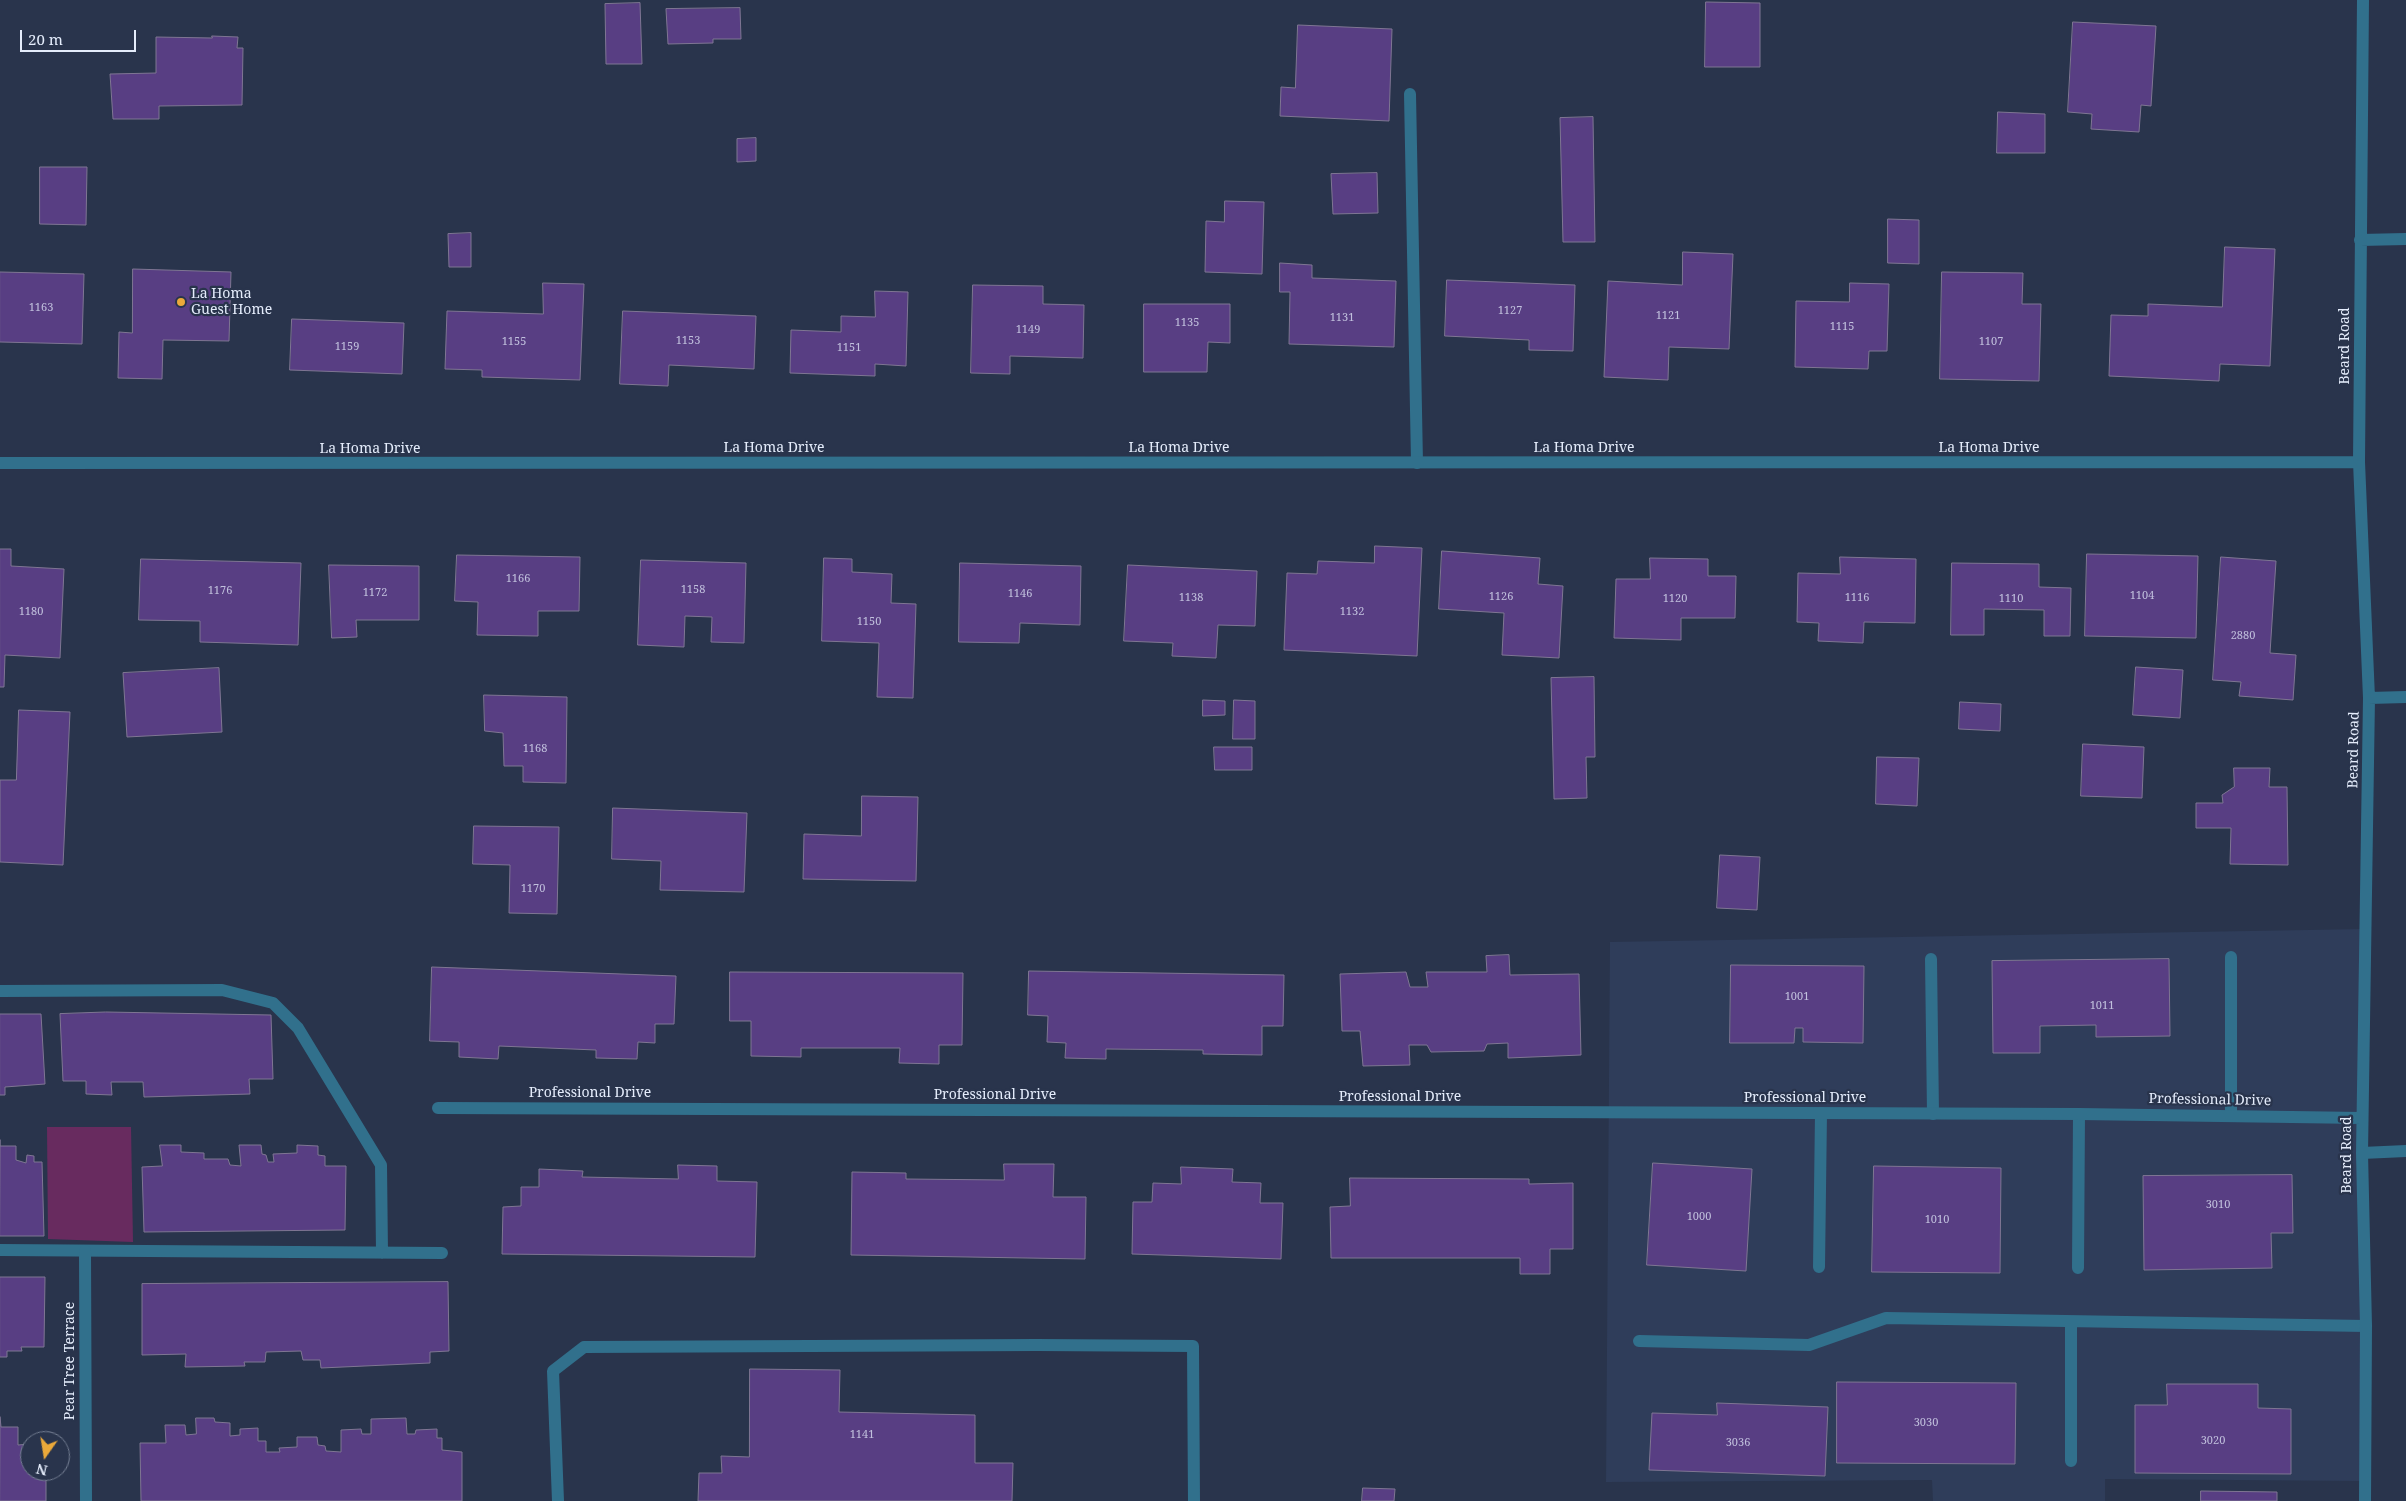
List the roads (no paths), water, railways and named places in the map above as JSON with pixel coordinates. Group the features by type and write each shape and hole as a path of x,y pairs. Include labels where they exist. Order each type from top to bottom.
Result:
{"street":[{"name":"Beard Road","path":"2363,0 2359,462 2369,698 2362,1118 2366,1326 2365,1501"},
{"path":"1410,94 1417,463"},
{"path":"2360,240 2406,240"},
{"name":"La Homa Drive","path":"0,463 2359,462"},
{"path":"2369,698 2406,697"},
{"path":"2231,957 2231,1114"},
{"path":"1931,960 1933,1114"},
{"path":"0,991 222,990 273,1003 298,1028 381,1165 382,1253"},
{"name":"Professional Drive","path":"438,1108 2231,1114 2362,1118"},
{"path":"1819,1267 1821,1113"},
{"path":"2078,1268 2079,1114"},
{"path":"2362,1152 2406,1151"},
{"path":"0,1250 442,1253"},
{"name":"Pear Tree Terrace","path":"85,1251 86,1501"},
{"path":"1639,1341 1809,1345 1886,1318 2366,1326"},
{"path":"2071,1322 2071,1461"},
{"path":"558,1501 553,1371 584,1347 1038,1345 1193,1346 1194,1501"}],"place":[{"name":"La Homa Guest Home","path":"181,302"}]}
